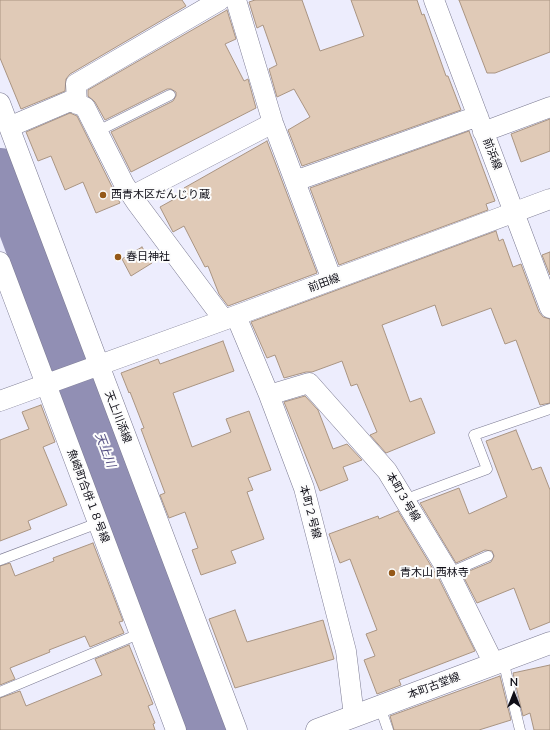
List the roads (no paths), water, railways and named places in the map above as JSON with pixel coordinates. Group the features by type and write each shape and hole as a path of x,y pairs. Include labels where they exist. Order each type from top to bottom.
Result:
{"street":[{"path":"9,127 70,101 77,104 76,84 220,0"},
{"path":"236,0 273,123 332,280"},
{"name":"前浜線","path":"434,0 550,308"},
{"name":"天上川添線","path":"0,103 237,730"},
{"name":"本町２号線","path":"77,104 85,107 124,184 132,196 230,318 270,395 304,488 346,651 354,716"},
{"path":"295,181 480,124 550,108"},
{"path":"132,196 273,123"},
{"name":"前田線","path":"0,401 230,318 550,199"},
{"name":"魚崎町合併１８号線","path":"0,262 45,384 141,633 176,730"},
{"name":"本町３号線","path":"270,395 310,383 387,471 449,573 499,662"},
{"name":"本町古堂線","path":"317,730 550,643"}],"lane":[{"path":"98,131 170,95"},
{"path":"404,500 487,469 474,435 550,409"},
{"path":"0,560 98,523"},
{"path":"449,573 488,556"},
{"path":"0,692 141,633"},
{"path":"499,662 520,730"},
{"path":"380,707 388,730"}],"waterway":[{"name":"天上川","path":"0,171 210,730"}],"place":[{"name":"西青木区だんじり蔵","path":"103,195"},
{"name":"春日神社","path":"118,257"},
{"name":"青木山 西林寺","path":"392,573"}]}
